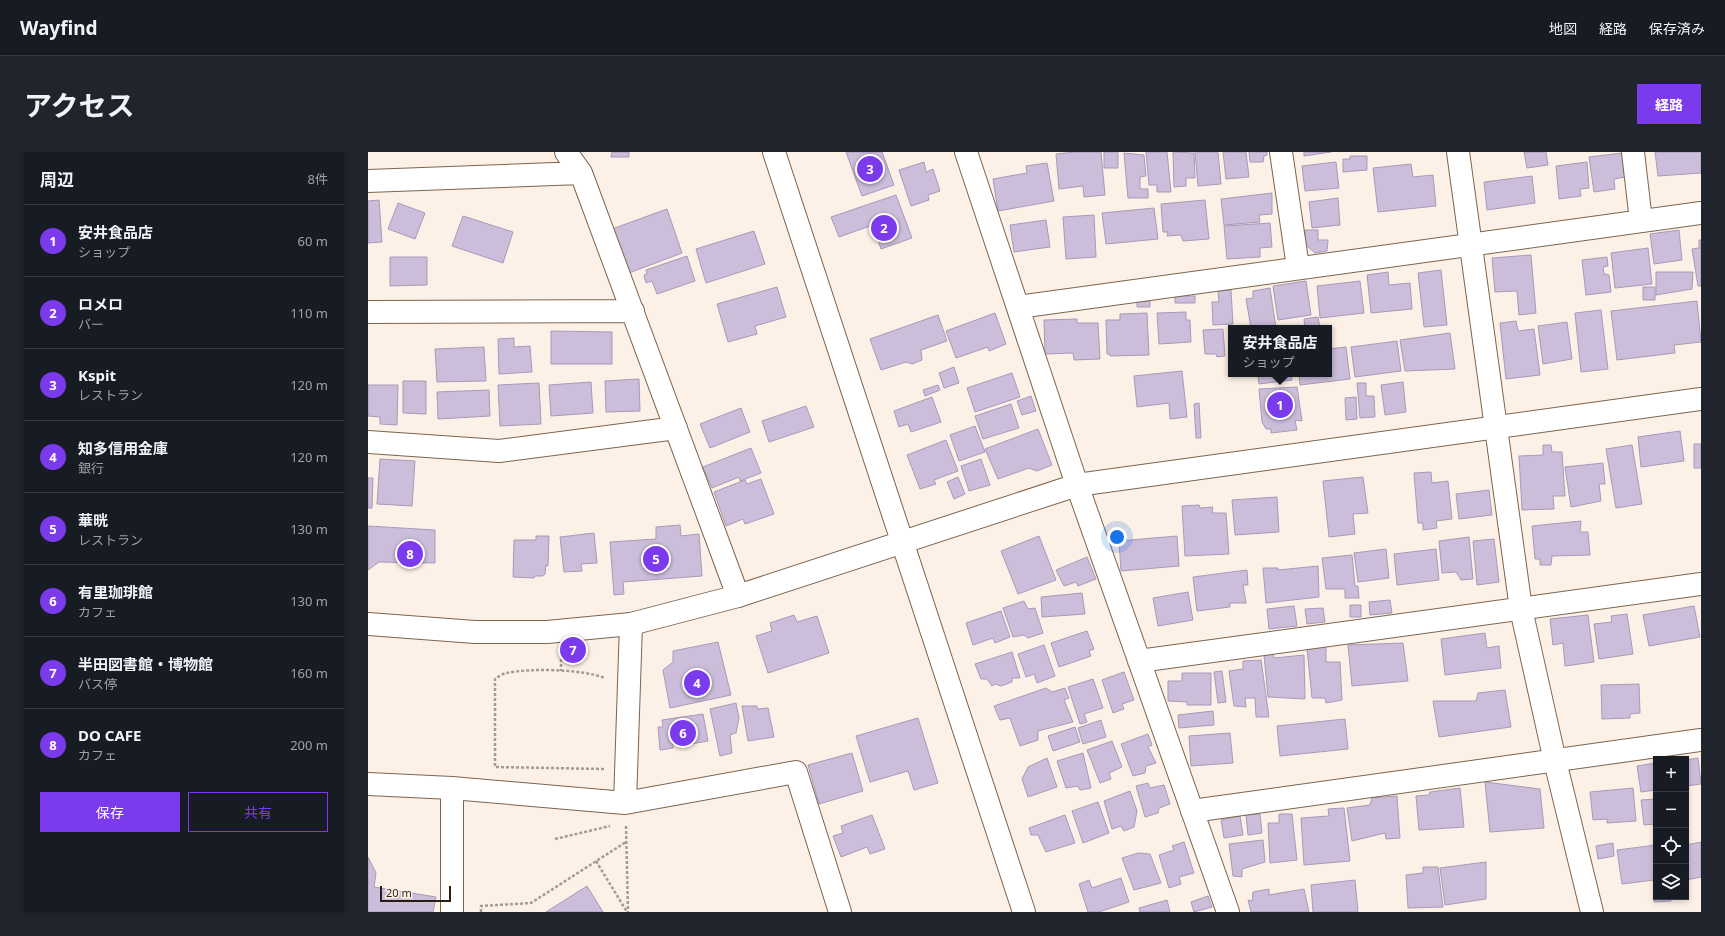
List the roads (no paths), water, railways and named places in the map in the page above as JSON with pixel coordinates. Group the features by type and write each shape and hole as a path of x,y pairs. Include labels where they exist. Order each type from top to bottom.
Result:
{"street":[{"path":"566,152 581,173 738,596"},
{"path":"774,152 1024,912"},
{"path":"966,152 1077,485 1228,912"},
{"path":"1281,152 1298,267"},
{"path":"1458,152 1521,609 1555,761 1592,912"},
{"path":"1633,152 1642,221"},
{"path":"368,181 581,173"},
{"path":"1018,307 1701,212"},
{"path":"368,312 633,311"},
{"path":"368,624 475,632 548,632 631,624 738,596 1077,485 1701,399"},
{"path":"368,442 499,451 676,428"},
{"path":"1139,661 1701,584"},
{"path":"625,813 631,624"},
{"path":"1192,811 1701,740"},
{"path":"368,784 452,788 625,813 796,772 840,912"},
{"path":"452,788 452,912"}],"place":[{"name":"Kspit","path":"870,169"},
{"name":"ロメロ","path":"884,228"},
{"name":"安井食品店","path":"1280,405"},
{"name":"DO CAFE","path":"410,554"},
{"name":"華晄","path":"656,559"},
{"name":"半田図書館・博物館","path":"573,650"},
{"name":"知多信用金庫","path":"697,683"},
{"name":"有里珈琲館","path":"683,733"}]}
